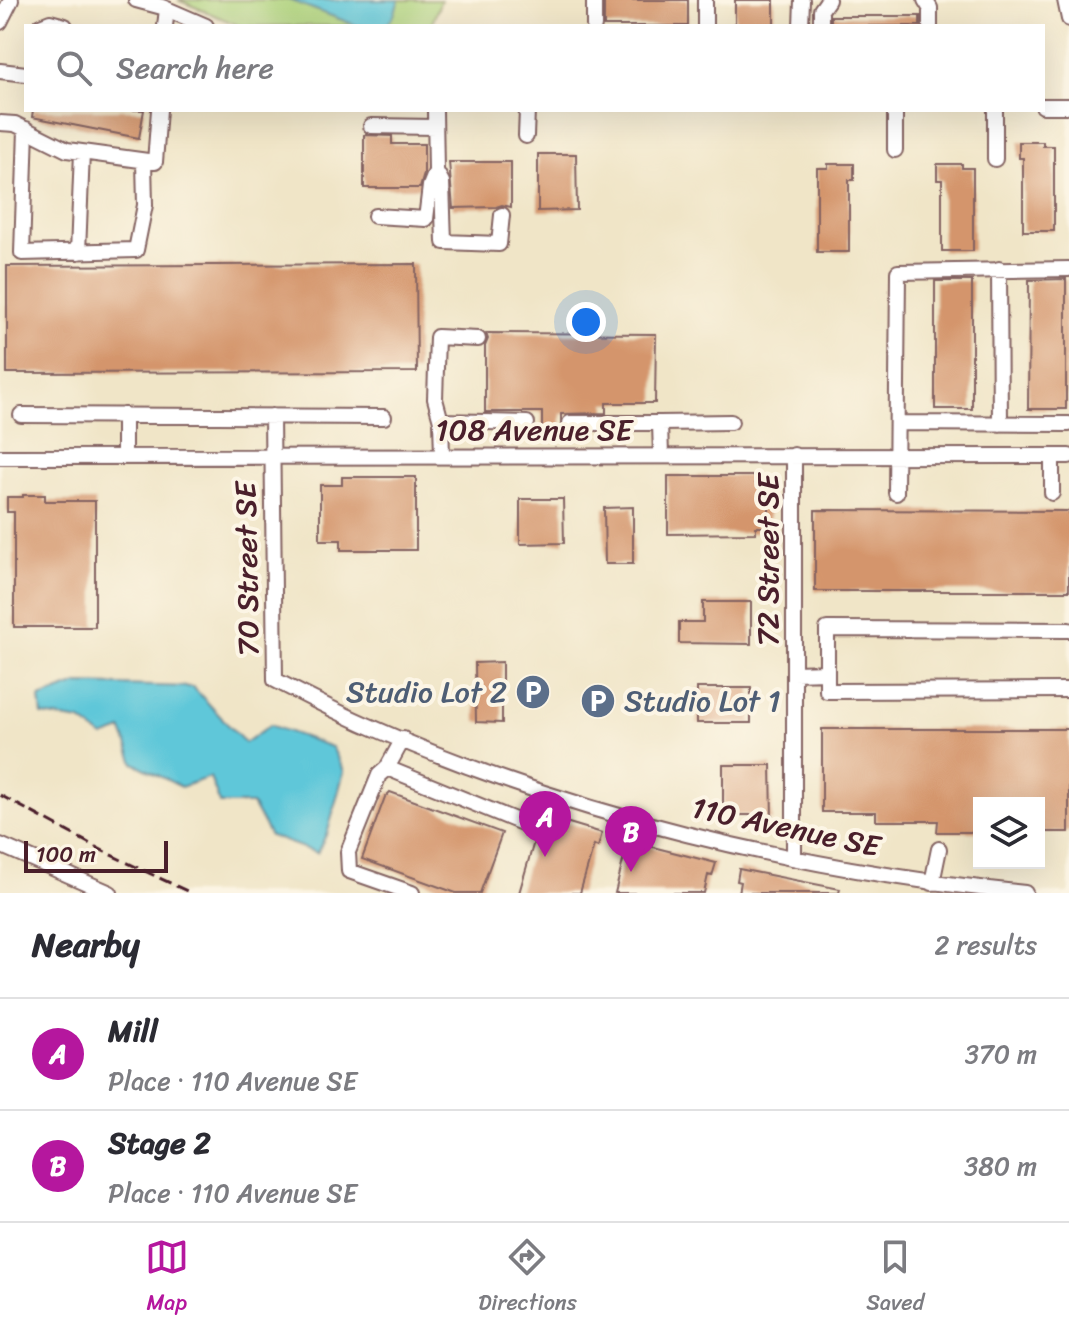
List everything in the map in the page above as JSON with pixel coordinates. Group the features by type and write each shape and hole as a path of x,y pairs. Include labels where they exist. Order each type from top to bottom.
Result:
{"street":[{"path":"0,22 11,0"},
{"path":"137,0 201,24"},
{"path":"594,0 594,24"},
{"path":"705,0 705,24"},
{"path":"801,24 802,0"},
{"path":"821,24 821,10 828,0"},
{"path":"925,0 930,8 930,24"},
{"path":"1065,0 1069,19"},
{"path":"165,24 167,9"},
{"path":"0,71 24,74"},
{"path":"1045,106 1069,106"},
{"path":"0,123 15,124 67,150 155,162 159,112"},
{"path":"375,216 426,219 430,186 436,171 435,112"},
{"path":"526,136 527,112"},
{"path":"895,112 895,150"},
{"path":"995,112 995,159"},
{"path":"371,126 435,127"},
{"path":"26,129 22,253 136,250 145,205 144,161"},
{"path":"78,252 82,152"},
{"path":"436,171 442,182 444,242 499,244 502,215"},
{"path":"999,269 1000,424"},
{"path":"896,493 898,272 1069,269"},
{"path":"442,456 441,421 435,399 437,337 478,339"},
{"path":"21,415 384,417"},
{"path":"124,415 124,457"},
{"name":"70 Street SE","path":"272,416 275,680"},
{"path":"441,421 527,423"},
{"path":"570,423 731,422"},
{"path":"660,423 661,456"},
{"path":"897,423 1069,424"},
{"name":"72 Street SE","path":"794,455 794,857"},
{"path":"1052,456 1052,493"},
{"name":"108 Avenue SE","path":"0,457 1069,456"},
{"path":"1069,630 827,629 827,691 1069,690"},
{"path":"794,673 827,672"},
{"name":"110 Avenue SE","path":"275,680 362,723 507,779 586,805 701,837 794,857 932,883 1025,893"},
{"path":"403,739 387,768 379,775 348,852 349,871 412,893"},
{"path":"387,768 522,823"},
{"path":"0,845 110,893"},
{"path":"932,883 939,849"}],"green space":[{"path":"178,0 441,0 432,24 235,24"}],"water":[{"path":"289,0 399,0 387,24 353,24"},
{"path":"78,684 193,687 245,743 270,725 332,747 344,771 328,831 317,853 270,836 252,804 220,804 210,777 181,787 134,763 122,730 103,737 81,721 42,715 40,698"}],"building":[{"path":"604,0 688,0 688,24 604,24"},
{"path":"735,0 774,0 774,24 735,24"},
{"path":"831,16 920,16 920,24 831,24"},
{"path":"33,112 144,112 139,138 32,117"},
{"path":"364,135 392,136 392,144 424,144 424,174 420,188 364,188"},
{"path":"1019,142 1043,142 1043,146 1054,146 1054,231 1023,231 1023,158 1019,158"},
{"path":"538,154 576,154 577,210 538,211"},
{"path":"449,162 511,162 511,207 453,208"},
{"path":"828,164 854,164 854,180 849,180 849,252 817,252 817,168 828,168"},
{"path":"937,164 962,164 962,168 973,168 973,251 942,251 942,180 937,180"},
{"path":"416,264 417,372 7,373 7,266"},
{"path":"1066,279 1066,409 1028,409 1029,280"},
{"path":"935,281 972,281 972,409 935,409"},
{"path":"486,333 656,334 655,403 606,403 606,413 561,414 561,429 542,429 542,412 485,412"},
{"path":"668,476 755,476 755,483 769,483 769,527 756,527 756,533 668,534"},
{"path":"342,477 416,477 416,550 341,550 341,540 320,540 320,485 342,485"},
{"path":"45,495 45,501 95,501 95,627 14,627 14,512 7,512 7,497"},
{"path":"520,499 563,499 564,543 520,544"},
{"path":"633,507 633,564 605,564 604,508"},
{"path":"815,510 1069,511 1069,591 815,591"},
{"path":"703,602 751,602 751,644 679,643 679,622 703,622"},
{"path":"502,662 502,723 476,722 475,663"},
{"path":"697,688 751,688 751,723 697,723"},
{"path":"822,729 1069,729 1069,832 1045,832 1045,797 973,797 973,832 937,832 938,821 876,821 876,812 822,812"},
{"path":"723,765 771,765 772,820 757,820 757,815 723,815"},
{"path":"390,792 502,833 480,893 456,893 362,859 385,797"},
{"path":"539,814 602,833 598,847 594,845 580,893 519,893 538,828 534,827"},
{"path":"625,840 716,863 712,876 708,875 704,893 615,893 625,853 621,852"},
{"path":"739,869 840,889 839,893 739,893"}],"railway":[{"path":"0,795 107,853 191,893"}],"place":[{"name":"Studio Lot 2","path":"533,692"},
{"name":"Studio Lot 1","path":"598,701"},
{"name":"Mill","path":"545,857"},
{"name":"Stage 2","path":"631,872"}]}
